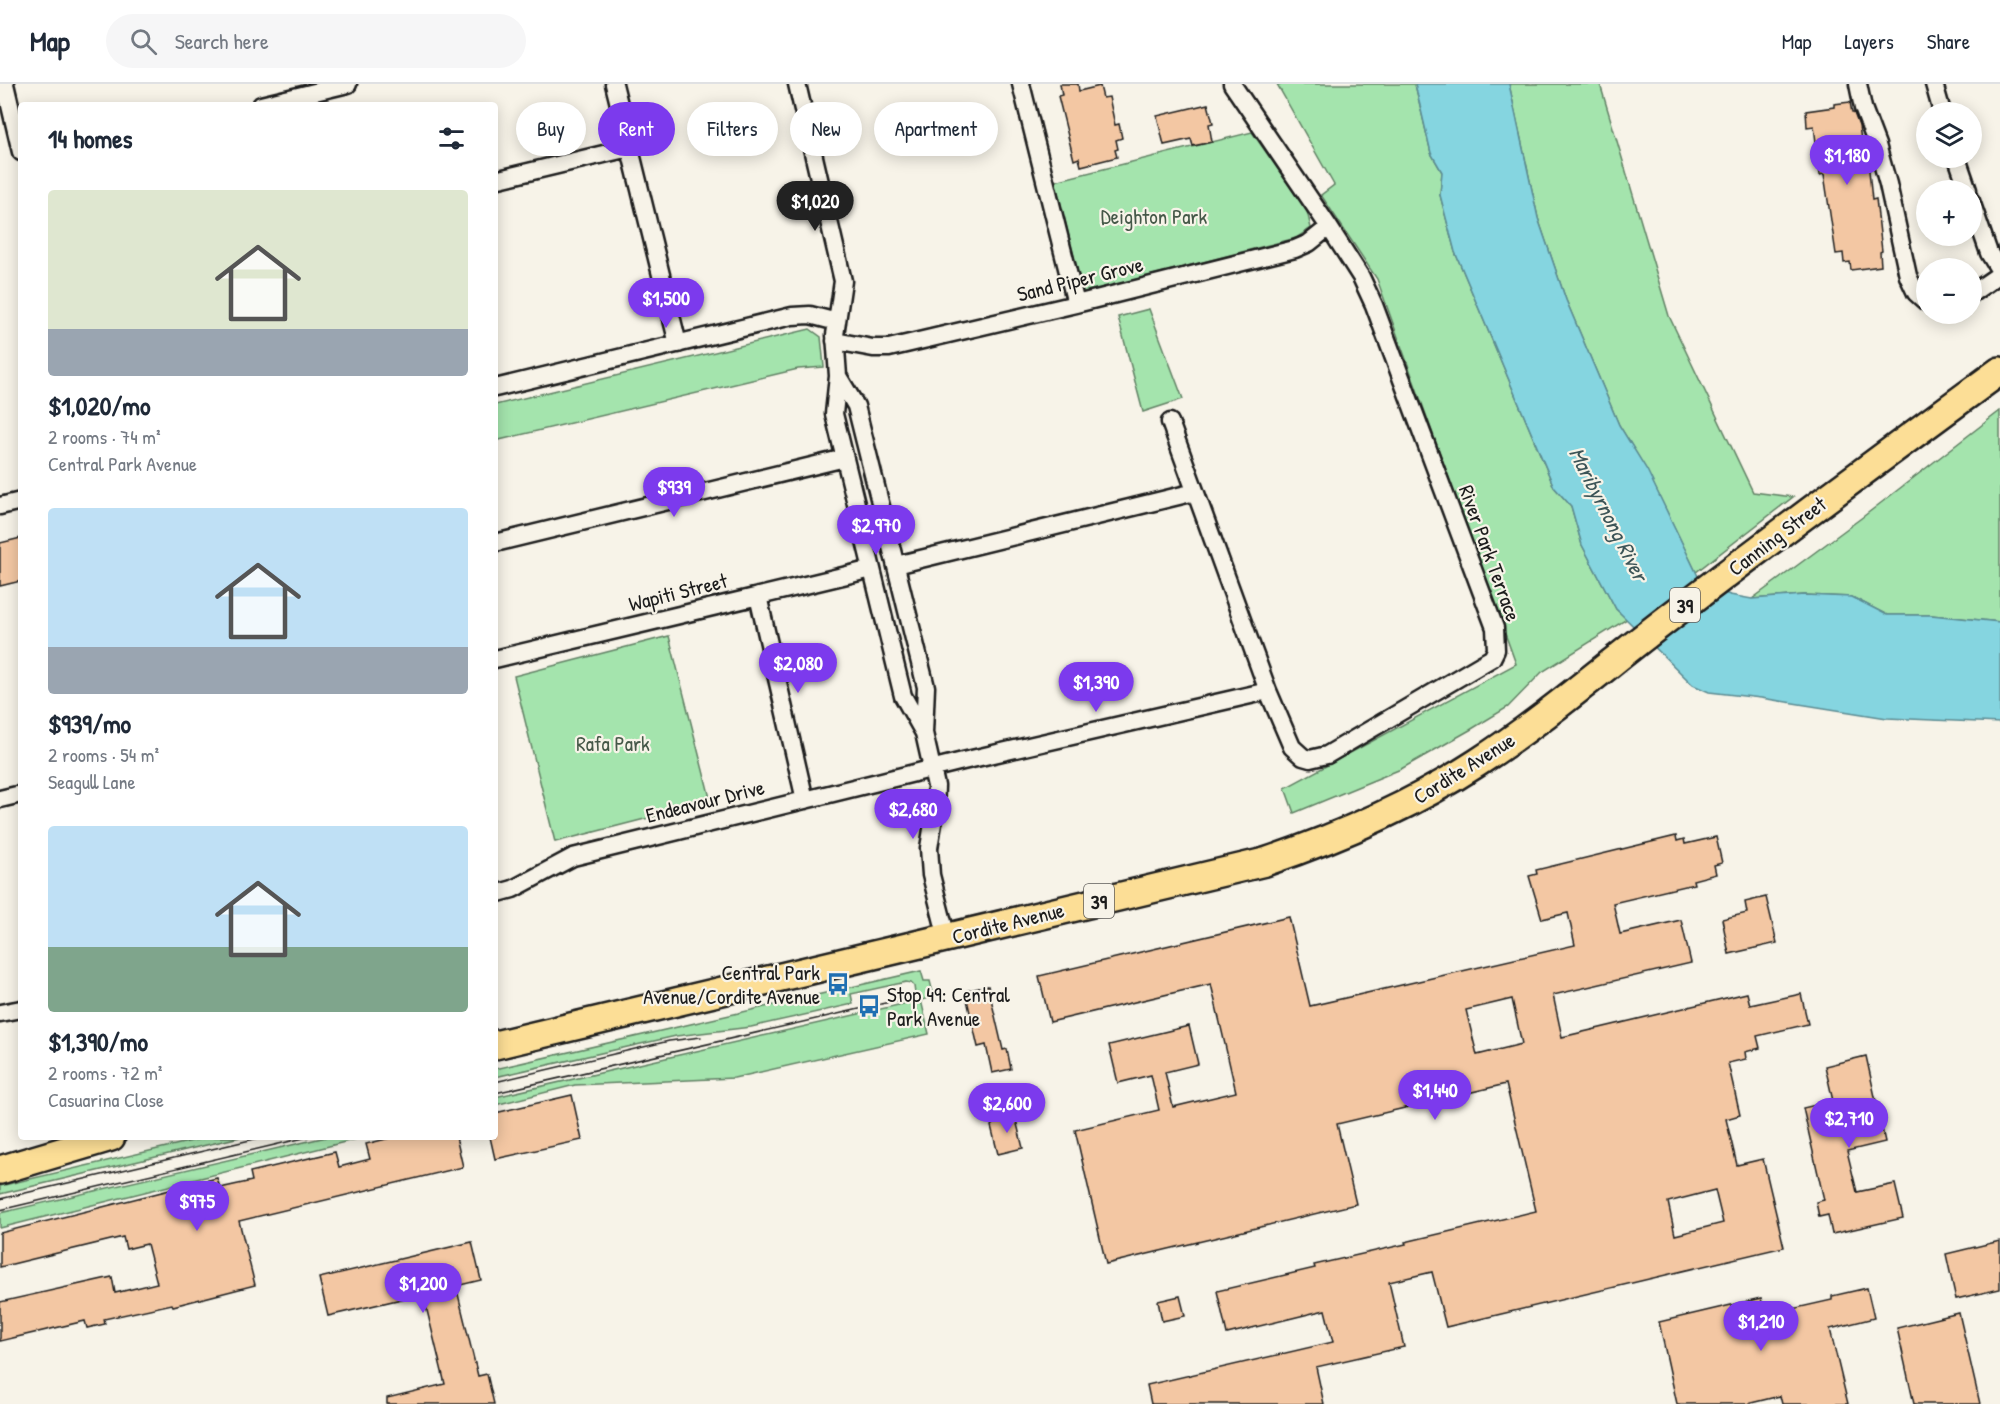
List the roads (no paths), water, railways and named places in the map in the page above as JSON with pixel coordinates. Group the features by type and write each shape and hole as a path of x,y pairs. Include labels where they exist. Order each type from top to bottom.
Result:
{"main road":[{"name":"Canning Street","path":"1557,704 1685,605 2000,371"},
{"name":"Cordite Avenue","path":"498,1044 1264,862 1304,849 1389,814 1478,763 1557,704"},
{"path":"0,1153 87,1140"},
{"path":"0,1170 101,1140"}],"street":[{"path":"5,84 18,139"},
{"path":"270,102 314,88 348,84"},
{"path":"614,84 618,102"},
{"path":"797,84 841,268 842,293 835,341 838,376 834,414 903,696 924,733"},
{"path":"1021,84 1076,304"},
{"name":"River Park Terrace","path":"1170,423 1268,691 1292,747 1303,757 1320,758 1327,755 1488,662 1496,650 1495,628 1374,305 1361,277 1232,84"},
{"path":"1858,84 1863,108 1888,184 1908,276 1916,293"},
{"path":"1934,84 1939,102"},
{"path":"498,179 598,155"},
{"path":"631,156 678,344"},
{"name":"Sand Piper Grove","path":"835,341 873,348 890,348 1295,249 1309,243 1329,228"},
{"path":"1982,233 1989,253 2000,273 1982,286"},
{"path":"498,386 792,316 810,315 837,322"},
{"path":"838,376 856,406 926,687 924,733 936,786 935,812 929,848 931,875 947,938"},
{"path":"498,542 845,458"},
{"path":"896,565 1195,492"},
{"path":"0,506 18,502"},
{"name":"Wapiti Street","path":"498,658 872,569"},
{"path":"758,596 805,800"},
{"name":"Endeavour Drive","path":"498,893 513,890 573,857 932,769 1268,691"},
{"path":"0,799 18,795"},
{"path":"0,1013 18,1010"}],"water":[{"name":"Maribyrnong River","path":"1415,84 1509,84 1538,218 1566,300 1619,425 1647,470 1698,576 1711,588 1730,595 1752,599 1804,595 1852,597 1887,615 1931,615 2000,622 2000,723 1887,718 1709,692 1693,685 1616,609 1582,545 1571,506 1554,487 1455,252 1440,195 1442,172 1431,153"}],"tram line":[{"path":"498,1092 907,998"},
{"path":"498,1081 669,1041 701,1037"},
{"path":"0,1199 250,1140"},
{"path":"0,1210 295,1140"}],"place":[{"name":"Central Park Avenue/Cordite Avenue","path":"838,984"},
{"name":"Stop 49: Central Park Avenue","path":"869,1006"}],"park label":[{"name":"Deighton Park","path":"1154,216"},
{"name":"Rafa Park","path":"613,743"}]}
